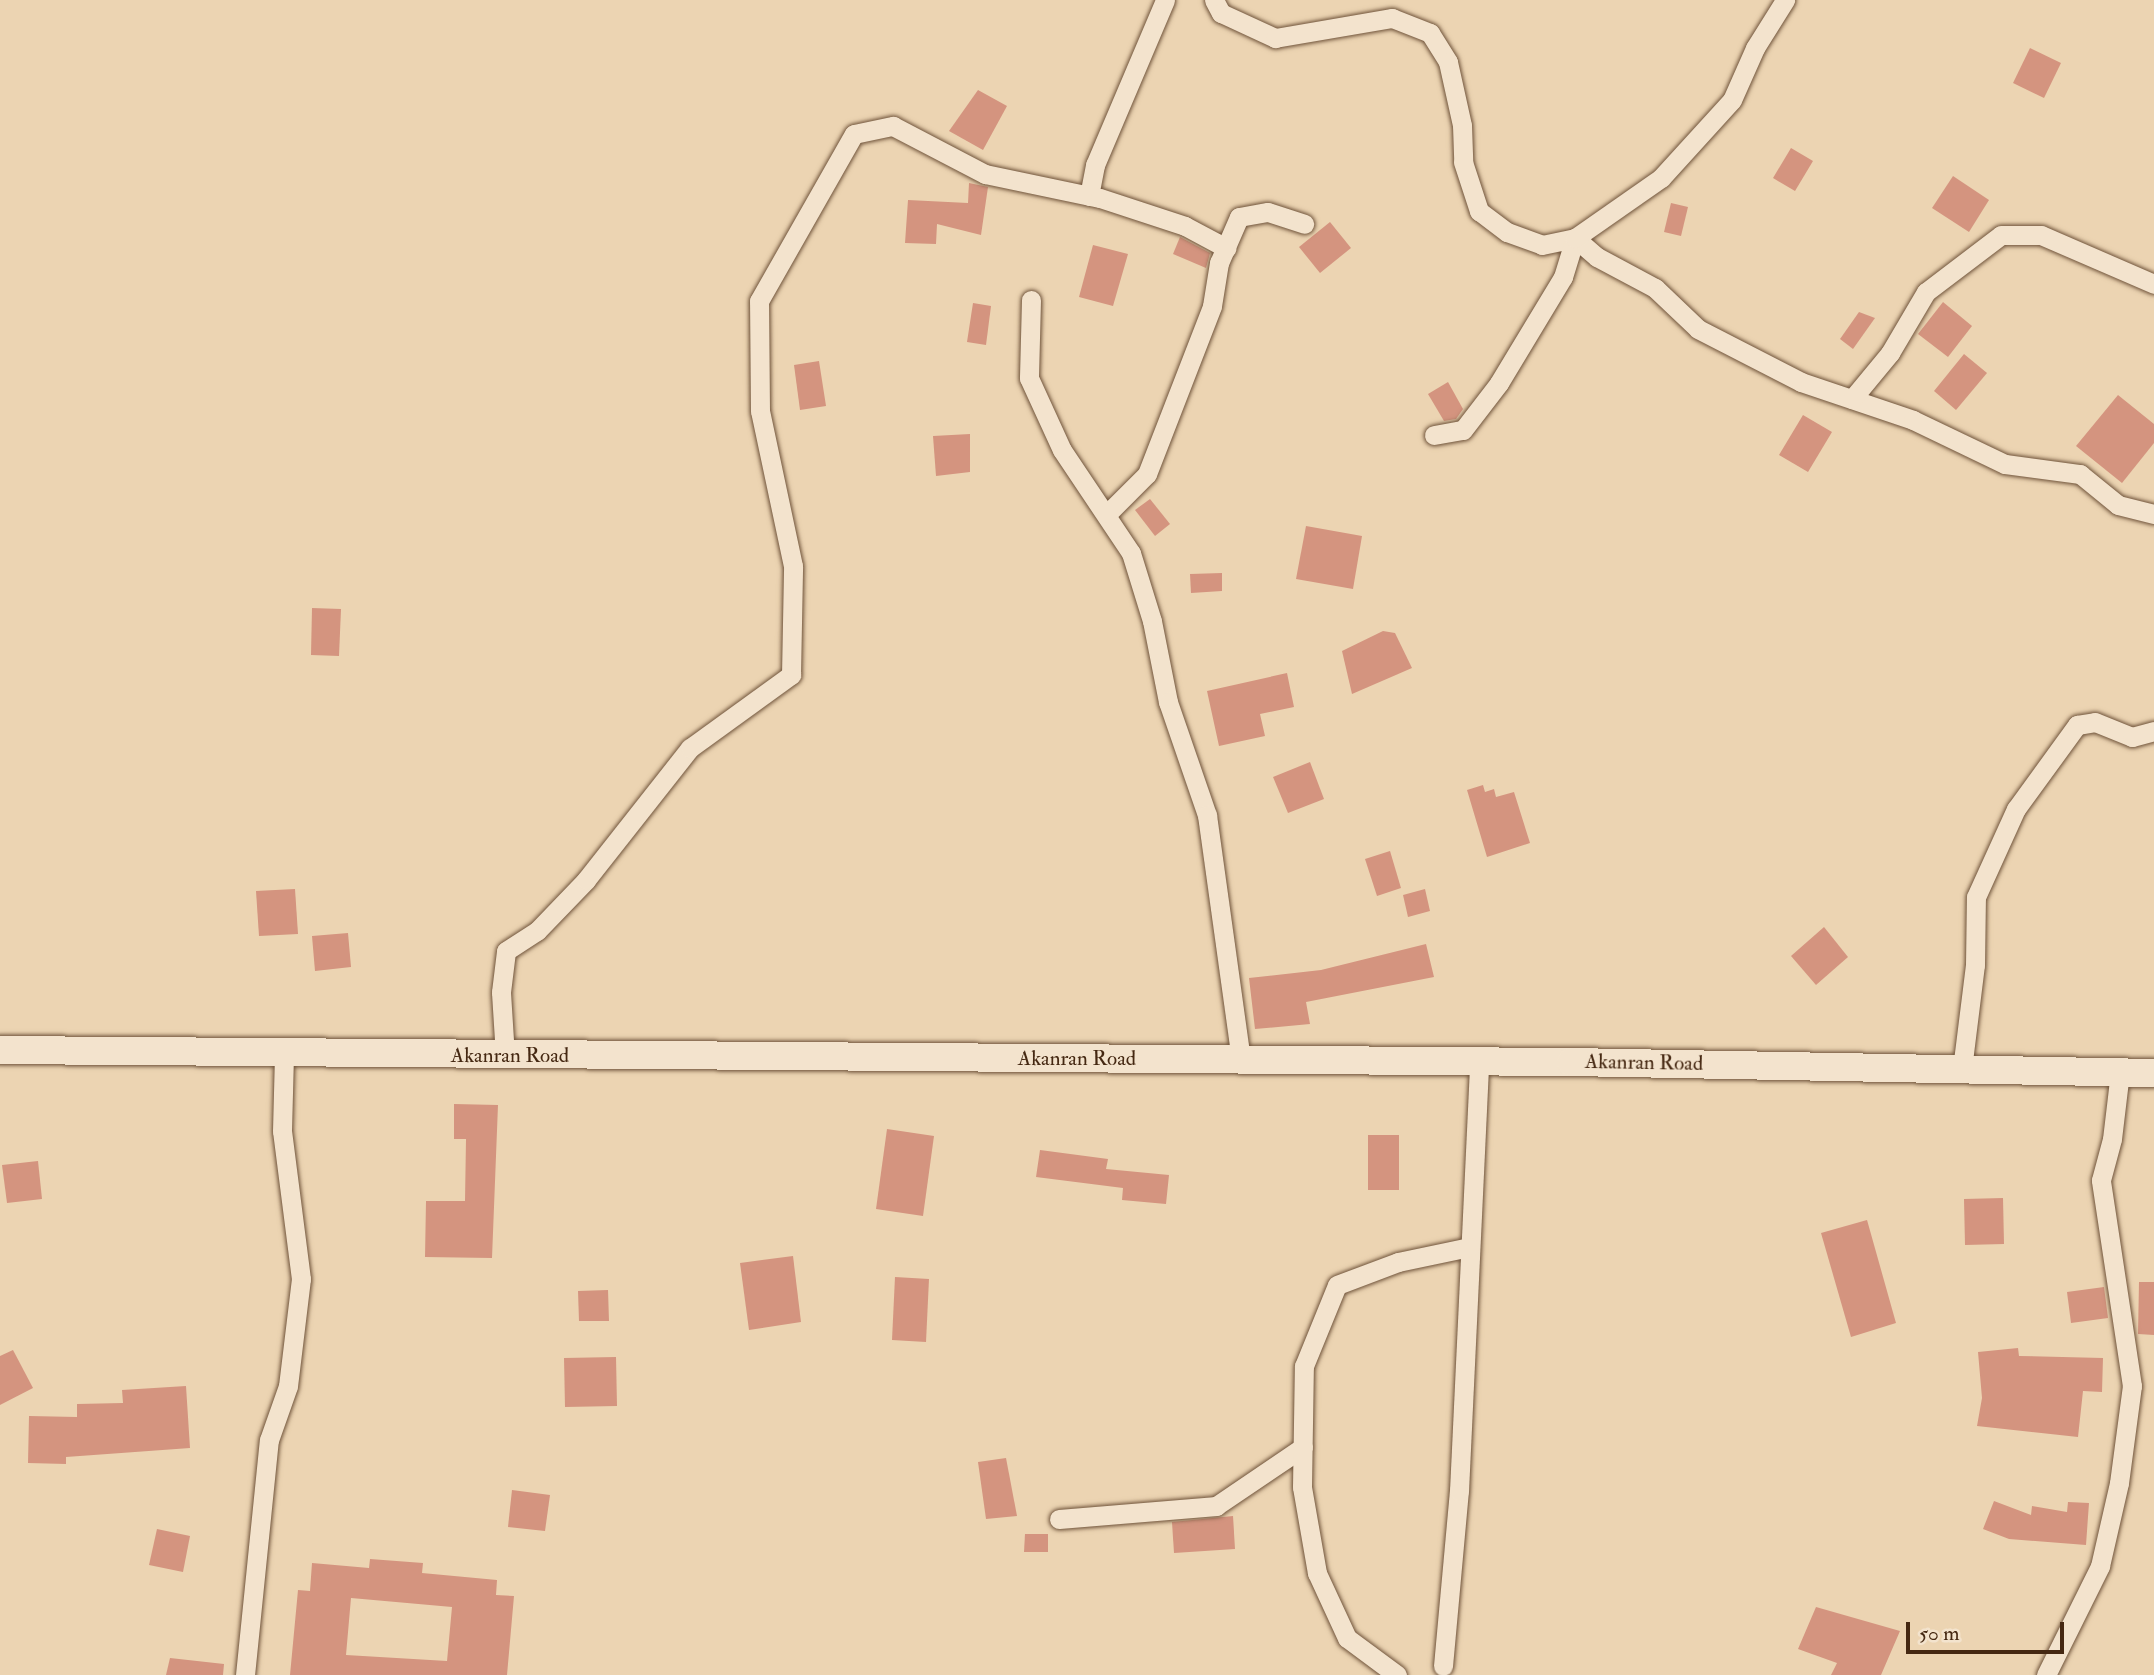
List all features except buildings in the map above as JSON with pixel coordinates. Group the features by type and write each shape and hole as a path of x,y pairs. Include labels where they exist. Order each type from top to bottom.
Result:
{"main road":[{"name":"Akanran Road","path":"0,1050 284,1055 1479,1061 2154,1073"}],"street":[{"path":"1089,196 1095,165 1165,0"},
{"path":"1214,0 1221,13 1275,38 1392,18 1430,33 1448,62 1462,125 1463,162 1479,211 1507,232 1542,245 1575,238 1661,178 1732,100 1755,48 1784,0"},
{"path":"505,1056 501,992 506,951 537,931 586,880 690,748 792,675 793,566 760,411 759,300 854,134 893,126 985,174 1089,196 1185,226 1226,248"},
{"path":"1108,513 1147,474 1212,306 1226,248 1239,217 1268,212 1304,224"},
{"path":"1852,399 1890,353 1926,292 2001,234 2041,234 2154,285"},
{"path":"1575,238 1597,257 1655,288 1698,329 1801,382 1913,420 2005,464 2080,474 2118,505 2154,514"},
{"path":"1434,435 1463,430 1499,383 1563,276 1575,238"},
{"path":"1031,300 1030,378 1062,450 1108,513 1131,553 1152,621 1168,702 1207,816 1241,1060"},
{"path":"1962,1069 1975,965 1976,897 2016,809 2077,725 2095,722 2132,737 2154,731"},
{"path":"245,1675 269,1440 288,1386 301,1279 282,1131 284,1055"},
{"path":"1443,1666 1459,1492 1479,1061"},
{"path":"2046,1675 2100,1566 2119,1483 2132,1385 2101,1180 2112,1139 2120,1072"},
{"path":"1397,1675 1347,1638 1317,1573 1302,1487 1304,1366 1337,1285 1398,1262 1469,1247"},
{"path":"1059,1519 1216,1506 1303,1447"}]}
